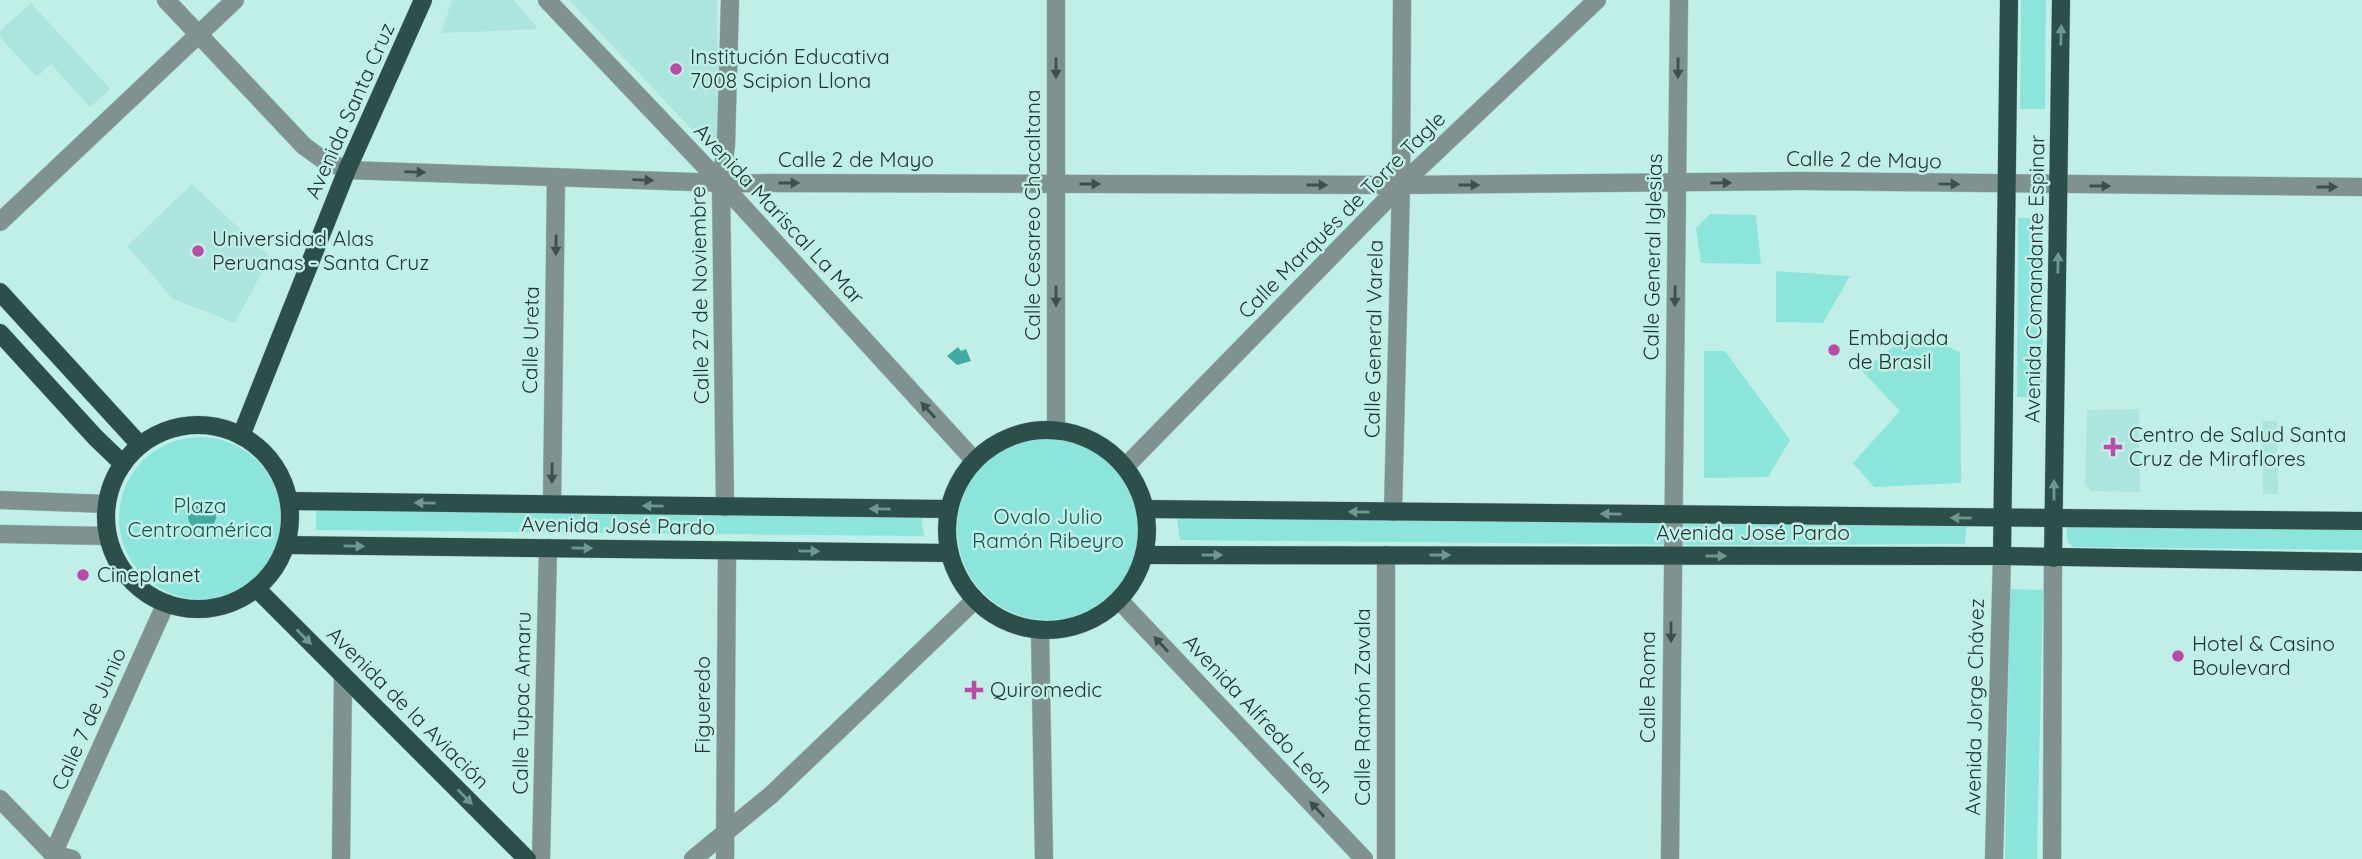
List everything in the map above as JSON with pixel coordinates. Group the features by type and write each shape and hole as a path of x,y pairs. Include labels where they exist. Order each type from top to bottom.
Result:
{"main road":[{"name":"Avenida Santa Cruz","path":"241,436 347,170 423,0"},
{"name":"Avenida Comandante Espinar","path":"2002,556 2008,0"},
{"name":"Avenida Comandante Espinar","path":"2053,558 2061,0"},
{"path":"0,292 140,445"},
{"path":"0,333 123,464"},
{"path":"191,425 220,427 241,436 255,444 282,477 291,519 286,545 274,569 256,588 236,600 219,606 192,608 166,603 132,581 119,564 108,536 107,504 114,479 140,445 163,432 191,425"},
{"path":"1056,430 1089,439 1108,451 1125,467 1140,491 1147,530 1144,555 1134,579 1119,600 1097,617 1080,624 1062,629 1040,630 1005,621 975,600 959,578 949,553 946,531 948,509 958,483 974,460 989,448 1015,435 1056,430"},
{"name":"Avenida José Pardo","path":"289,501 948,509"},
{"name":"Avenida José Pardo","path":"1145,509 2362,521"},
{"name":"Avenida José Pardo","path":"286,545 949,553"},
{"name":"Avenida José Pardo","path":"1144,555 2002,556 2362,562"},
{"name":"Avenida de la Aviación","path":"256,588 527,859"}],"street":[{"path":"166,0 304,146 322,159 347,170"},
{"path":"0,222 235,0"},
{"name":"Avenida Mariscal La Mar","path":"547,0 721,183 974,460"},
{"name":"Calle 27 de Noviembre","path":"725,506 721,183 726,145 730,0"},
{"name":"Calle Cesareo Chacaltana","path":"1056,0 1056,430"},
{"name":"Calle General Varela","path":"1393,512 1401,185 1402,0"},
{"name":"Calle Marqués de Torre Tagle","path":"1125,467 1401,185 1597,0"},
{"name":"Calle General Iglesias","path":"1671,515 1679,0"},
{"name":"Calle 2 de Mayo","path":"347,170 721,183 1401,185 1800,181 2059,186 2362,187"},
{"name":"Calle Ureta","path":"552,504 556,177"},
{"path":"1364,185 1371,188 1376,195 1376,211"},
{"path":"0,500 107,504"},
{"name":"Calle Roma","path":"1670,859 1671,515"},
{"path":"0,534 108,536"},
{"name":"Calle Tupac Amaru","path":"541,859 548,548"},
{"name":"Figueredo","path":"725,859 727,550"},
{"name":"Calle Ramón Zavala","path":"1386,555 1386,859"},
{"name":"Avenida Jorge Chávez","path":"1994,859 2002,556"},
{"path":"2052,859 2053,558"},
{"path":"693,859 781,786 975,600"},
{"name":"Avenida Alfredo León","path":"1119,600 1364,859"},
{"name":"Calle 7 de Junio","path":"51,857 166,603"},
{"path":"1040,630 1044,859"},
{"path":"341,859 343,676"},
{"path":"0,799 51,857 72,859"}],"shaded area":[{"path":"452,0 514,0 538,29 441,33"},
{"name":"Institución Educativa 7008 Scipion Llona","path":"569,0 717,0 719,138 700,138"},
{"path":"31,3 110,89 90,107 51,64 37,77 0,37 0,31"},
{"name":"Universidad Alas Peruanas - Santa Cruz","path":"192,184 270,257 235,323 173,299 127,246"},
{"path":"958,347 961,351 966,349 971,361 957,365 947,356"},
{"name":"Centro de Salud Santa Cruz de Miraflores","path":"2139,409 2140,492 2091,491 2085,484 2087,410"},
{"path":"2263,421 2277,421 2278,494 2263,494"},
{"path":"202,502 212,506 216,516 212,526 202,530 192,526 188,516 192,506"}],"green space":[{"path":"2021,0 2046,0 2045,109 2020,109"},
{"path":"1710,214 1756,215 1761,264 1701,263 1696,228"},
{"path":"2018,218 2043,218 2042,397 2017,397"},
{"path":"1776,271 1850,276 1823,323 1776,322"},
{"path":"1912,332 1960,352 1961,483 1874,487 1853,463 1900,411 1862,371"},
{"path":"1704,351 1725,351 1790,440 1768,477 1704,478"},
{"name":"Plaza Centroamérica","path":"200,437 231,443 258,460 275,487 281,518 275,549 258,576 231,593 200,599 169,593 142,576 125,549 119,518 125,487 142,460 169,443"},
{"name":"Ovalo Julio Ramón Ribeyro","path":"1048,438 1066,439 1083,445 1113,464 1132,494 1138,511 1138,547 1132,564 1113,594 1083,613 1066,619 1048,620 1030,619 1013,613 983,594 964,564 958,547 957,529 958,511 964,494 983,464 1013,445 1030,439"},
{"path":"316,503 920,507 924,536 316,530"},
{"path":"1177,519 1967,522 1965,544 1697,545 1180,540"},
{"path":"2076,523 2362,523 2362,550 2073,547 2067,538 2067,527"},
{"path":"2010,589 2043,590 2037,859 2005,859"}],"place":[{"name":"Institución Educativa 7008 Scipion Llona","path":"676,69"},
{"name":"Universidad Alas Peruanas - Santa Cruz","path":"198,251"},
{"name":"Embajada de Brasil","path":"1834,350"},
{"name":"Centro de Salud Santa Cruz de Miraflores","path":"2113,447"},
{"name":"Cineplanet","path":"83,575"},
{"name":"Hotel & Casino Boulevard","path":"2178,656"},
{"name":"Quiromedic","path":"974,690"}]}
